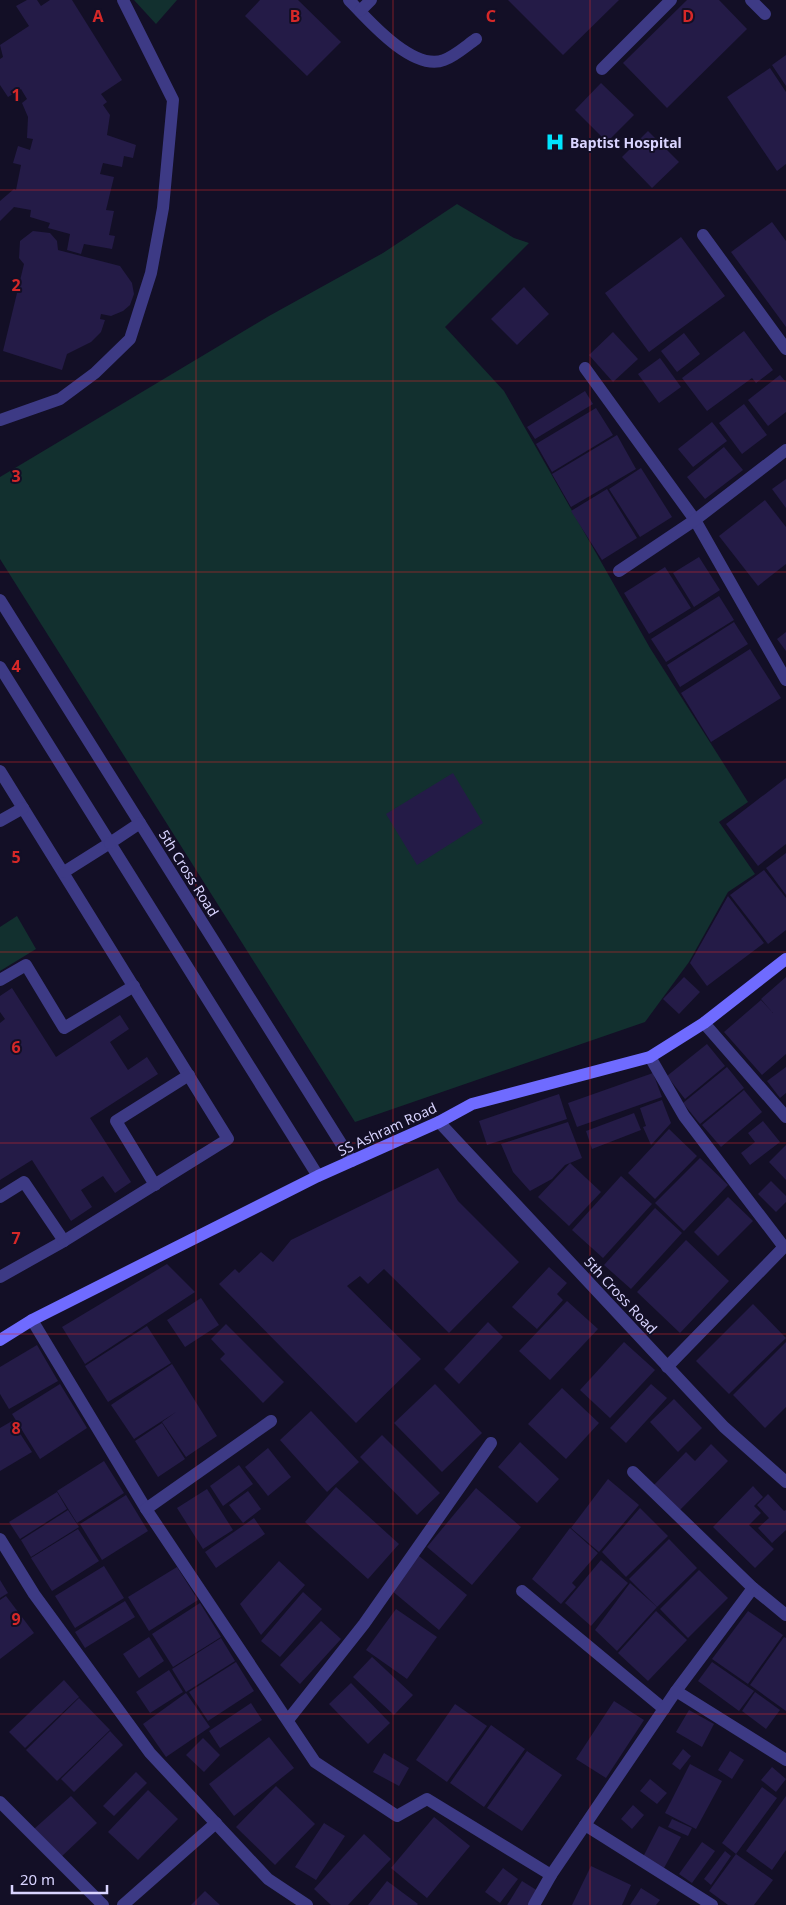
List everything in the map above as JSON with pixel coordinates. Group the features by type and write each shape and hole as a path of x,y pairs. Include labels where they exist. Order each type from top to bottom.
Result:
{"street":[{"path":"0,420 60,399 95,374 130,339 151,274 163,208 173,100 123,0"},
{"path":"349,0 394,45 428,61 443,61 476,39"},
{"path":"360,11 371,0"},
{"path":"602,69 671,0"},
{"path":"752,0 765,14"},
{"path":"703,235 786,348"},
{"path":"585,368 695,520 786,680"},
{"path":"619,571 695,520 786,450"},
{"name":"5th Cross Road","path":"0,600 352,1161"},
{"path":"0,667 318,1176"},
{"path":"0,771 228,1139 64,1241 0,1277"},
{"path":"0,821 23,808"},
{"path":"64,872 140,823"},
{"name":"SS Ashram Road","path":"0,1340 32,1320 318,1176 439,1122 472,1104 650,1057 704,1023 786,958"},
{"path":"0,980 26,965 64,1028 134,986"},
{"path":"704,1023 786,1117"},
{"path":"650,1057 684,1116 784,1247 667,1366"},
{"path":"155,1185 116,1122 189,1075"},
{"name":"5th Cross Road","path":"439,1122 724,1426 786,1482"},
{"path":"0,1197 24,1182 64,1241"},
{"path":"32,1320 146,1509 315,1762 397,1816 427,1799 551,1875"},
{"path":"146,1509 271,1421"},
{"path":"288,1720 364,1624 491,1443"},
{"path":"633,1472 753,1588 786,1616"},
{"path":"0,1539 34,1594 150,1753 268,1879 307,1905"},
{"path":"534,1905 584,1825 676,1691 753,1588"},
{"path":"522,1591 664,1709"},
{"path":"676,1691 786,1760"},
{"path":"0,1802 103,1905"},
{"path":"123,1905 216,1823"},
{"path":"584,1825 712,1905"}],"green space":[{"path":"134,0 177,0 156,24"},
{"path":"457,204 514,238 529,243 445,327 504,391 650,648 748,802 719,822 755,874 728,892 689,962 645,1022 355,1122 0,559 0,477 269,316 383,253"},
{"path":"17,916 36,949 0,971 0,927"}],"building":[{"path":"27,0 37,0 41,6 50,0 72,0 122,80 101,94 107,102 103,105 110,115 107,135 136,145 133,158 124,156 122,167 103,163 100,174 114,177 106,210 114,211 109,235 115,236 112,249 84,244 81,254 67,250 70,234 48,228 50,223 30,217 31,210 14,207 0,221 0,201 14,189 16,190 21,165 13,163 18,146 30,150 33,139 27,138 28,117 22,103 27,99 21,89 8,97 0,85 0,59 3,57 0,45 29,26 16,6"},
{"path":"260,0 298,0 341,42 307,76 245,16"},
{"path":"508,0 619,0 563,55"},
{"path":"687,0 719,0 747,29 667,108 623,63"},
{"path":"786,55 786,86 772,65"},
{"path":"770,68 786,92 786,164 777,171 727,97"},
{"path":"601,83 634,115 607,142 575,110"},
{"path":"648,131 679,162 652,188 622,157"},
{"path":"772,222 786,241 786,327 731,252"},
{"path":"33,231 50,233 57,241 58,250 120,266 132,283 134,294 130,305 123,311 111,316 101,314 100,319 105,320 101,332 91,342 67,354 62,370 3,351 24,264 19,258 20,241"},
{"path":"681,237 725,296 649,352 605,293"},
{"path":"524,287 549,314 517,345 491,319"},
{"path":"744,331 773,370 756,383 752,378 707,411 682,378"},
{"path":"613,332 638,359 613,382 589,355"},
{"path":"684,333 700,354 677,372 661,351"},
{"path":"660,358 681,387 659,403 638,374"},
{"path":"780,375 786,382 786,412 768,426 748,400"},
{"path":"585,391 593,404 535,439 527,427"},
{"path":"744,404 767,435 742,454 719,423"},
{"path":"596,408 613,435 552,472 536,444"},
{"path":"712,422 727,441 693,467 678,449"},
{"path":"617,435 636,469 571,507 552,474"},
{"path":"724,447 743,470 705,499 687,477"},
{"path":"641,468 672,517 640,537 609,489"},
{"path":"786,479 786,508 772,489"},
{"path":"607,489 637,538 602,560 571,511"},
{"path":"765,500 786,527 786,564 758,586 719,536"},
{"path":"699,557 720,590 694,607 673,573"},
{"path":"665,567 691,608 649,634 624,593"},
{"path":"719,596 734,620 666,662 651,639"},
{"path":"734,622 748,644 680,687 667,665"},
{"path":"786,632 786,651 777,639"},
{"path":"750,649 781,698 711,742 681,693"},
{"path":"453,773 483,823 417,865 386,814"},
{"path":"786,778 786,844 758,866 726,824"},
{"path":"786,853 786,895 766,868"},
{"path":"764,870 786,898 786,930 768,944 730,895"},
{"path":"728,896 764,943 707,986 690,963"},
{"path":"684,977 700,992 679,1014 663,999"},
{"path":"786,977 786,1054 762,1075 724,1032 761,1000 773,1013 761,999"},
{"path":"12,988 56,1057 120,1015 129,1029 110,1042 128,1070 147,1057 158,1074 90,1118 131,1182 115,1193 103,1176 81,1190 92,1207 71,1221 32,1160 0,1180 0,1023 5,1019 0,1012 0,996"},
{"path":"707,1044 725,1066 685,1099 667,1076"},
{"path":"727,1067 744,1088 700,1124 683,1103"},
{"path":"786,1067 786,1093 780,1098 767,1081"},
{"path":"653,1073 662,1097 577,1127 568,1103"},
{"path":"744,1090 762,1112 721,1147 702,1125"},
{"path":"559,1094 567,1119 487,1145 479,1121"},
{"path":"662,1100 671,1123 651,1145 643,1127 646,1126 640,1108"},
{"path":"634,1113 641,1130 592,1149 586,1131"},
{"path":"763,1121 780,1142 750,1165 741,1153 755,1142 748,1133"},
{"path":"568,1122 582,1158 565,1165 552,1179 530,1191 513,1172 501,1144"},
{"path":"669,1129 697,1156 655,1199 628,1173"},
{"path":"786,1145 786,1180 769,1162"},
{"path":"700,1158 728,1185 684,1231 655,1203"},
{"path":"570,1163 601,1192 569,1226 538,1197"},
{"path":"438,1168 458,1201 519,1262 449,1333 384,1269 368,1284 360,1276 347,1286 421,1359 356,1423 219,1284 235,1269 239,1273 261,1252 273,1262 291,1240"},
{"path":"621,1176 652,1204 603,1258 572,1230"},
{"path":"771,1181 786,1196 786,1202 776,1212 758,1194"},
{"path":"728,1197 753,1221 718,1256 694,1232"},
{"path":"655,1208 682,1233 631,1289 604,1265"},
{"path":"686,1240 729,1281 680,1333 637,1292"},
{"path":"167,1264 195,1292 85,1364 62,1327"},
{"path":"549,1267 567,1283 557,1294 563,1300 537,1329 512,1307"},
{"path":"201,1298 219,1325 185,1347 167,1320"},
{"path":"567,1301 598,1329 550,1380 519,1351"},
{"path":"753,1304 786,1338 729,1394 696,1361"},
{"path":"488,1322 503,1337 459,1384 444,1369"},
{"path":"226,1324 284,1382 263,1403 220,1359 225,1354 211,1339"},
{"path":"147,1326 171,1363 108,1402 85,1366"},
{"path":"624,1342 655,1370 610,1418 580,1390"},
{"path":"786,1342 786,1407 765,1428 733,1395"},
{"path":"37,1345 58,1381 9,1409 0,1394 0,1367"},
{"path":"172,1364 217,1436 186,1457 162,1422 176,1412 134,1439 111,1405"},
{"path":"60,1384 87,1428 40,1459 12,1414"},
{"path":"435,1384 482,1433 442,1472 394,1423"},
{"path":"651,1384 667,1398 626,1443 610,1428"},
{"path":"562,1388 599,1423 566,1459 528,1424"},
{"path":"674,1399 702,1428 678,1452 650,1422"},
{"path":"311,1411 359,1462 327,1492 280,1440"},
{"path":"12,1421 32,1452 0,1471 0,1428"},
{"path":"162,1423 185,1459 158,1477 135,1441"},
{"path":"382,1435 440,1493 417,1515 360,1457"},
{"path":"520,1442 559,1479 537,1503 498,1467"},
{"path":"711,1444 728,1461 678,1512 652,1487 686,1452 695,1461"},
{"path":"268,1448 291,1477 268,1496 245,1467"},
{"path":"104,1461 124,1493 77,1523 57,1491"},
{"path":"239,1465 253,1484 223,1506 210,1486"},
{"path":"608,1479 639,1505 599,1552 571,1528"},
{"path":"753,1486 763,1497 754,1506 761,1513 749,1525 774,1549 755,1568 713,1527"},
{"path":"336,1487 399,1544 368,1579 305,1522"},
{"path":"476,1488 521,1527 472,1585 427,1547"},
{"path":"207,1489 233,1530 203,1549 177,1508"},
{"path":"248,1491 261,1509 243,1523 229,1505"},
{"path":"57,1492 67,1509 20,1539 9,1522"},
{"path":"768,1494 784,1511 786,1510 786,1530 772,1543 758,1528 769,1518 757,1505"},
{"path":"126,1495 148,1531 102,1560 80,1524"},
{"path":"640,1508 668,1536 626,1577 602,1552"},
{"path":"68,1510 79,1527 31,1557 21,1540"},
{"path":"254,1518 265,1534 216,1568 205,1552"},
{"path":"570,1528 598,1553 572,1583 576,1587 561,1604 532,1579"},
{"path":"78,1529 99,1561 52,1591 31,1558"},
{"path":"669,1539 697,1568 657,1607 629,1579"},
{"path":"419,1556 467,1595 439,1630 391,1590"},
{"path":"601,1560 628,1583 591,1626 565,1603"},
{"path":"279,1561 305,1585 261,1635 240,1604"},
{"path":"104,1566 124,1598 75,1628 55,1596"},
{"path":"177,1567 198,1600 149,1631 128,1597"},
{"path":"699,1570 728,1598 688,1638 660,1609"},
{"path":"0,1580 8,1593 0,1598"},
{"path":"630,1583 657,1607 617,1651 595,1630"},
{"path":"303,1592 322,1609 280,1657 261,1641"},
{"path":"6,1596 34,1633 0,1659 0,1600"},
{"path":"125,1601 135,1617 85,1648 75,1632"},
{"path":"200,1603 221,1637 173,1667 152,1634"},
{"path":"396,1609 437,1637 407,1679 366,1650"},
{"path":"656,1611 687,1640 648,1681 618,1653"},
{"path":"748,1611 783,1635 748,1684 712,1659"},
{"path":"321,1621 341,1639 300,1684 280,1665"},
{"path":"149,1637 164,1661 139,1678 123,1654"},
{"path":"784,1637 786,1638 786,1711 750,1685"},
{"path":"221,1638 235,1661 186,1692 172,1669"},
{"path":"372,1657 413,1695 394,1715 353,1677"},
{"path":"236,1662 254,1691 208,1721 189,1692"},
{"path":"712,1662 754,1691 739,1711 698,1681"},
{"path":"169,1670 183,1692 150,1713 136,1692"},
{"path":"64,1680 79,1697 25,1748 9,1732"},
{"path":"351,1683 390,1723 368,1744 329,1704"},
{"path":"755,1692 780,1710 766,1729 742,1711"},
{"path":"186,1693 210,1727 166,1757 143,1724"},
{"path":"79,1698 110,1730 57,1781 26,1750"},
{"path":"614,1701 644,1720 606,1778 576,1759"},
{"path":"251,1703 262,1720 220,1748 209,1731"},
{"path":"455,1704 487,1726 447,1782 416,1760"},
{"path":"689,1710 714,1724 702,1747 676,1732"},
{"path":"491,1725 525,1749 484,1807 450,1783"},
{"path":"110,1731 123,1745 74,1792 61,1779"},
{"path":"269,1737 294,1768 234,1816 209,1784"},
{"path":"203,1738 220,1755 204,1772 186,1755"},
{"path":"683,1749 691,1756 680,1770 672,1764"},
{"path":"527,1751 562,1775 522,1831 487,1808"},
{"path":"730,1751 744,1760 732,1779 718,1770"},
{"path":"384,1753 409,1768 399,1786 373,1772"},
{"path":"690,1764 722,1781 696,1829 665,1813"},
{"path":"772,1767 786,1779 776,1792 761,1780"},
{"path":"136,1772 147,1783 114,1816 103,1806"},
{"path":"650,1779 667,1793 657,1804 640,1791"},
{"path":"276,1786 315,1824 275,1865 236,1827"},
{"path":"762,1787 777,1798 736,1854 722,1843"},
{"path":"148,1790 178,1819 138,1860 108,1832"},
{"path":"71,1796 97,1823 61,1857 34,1829"},
{"path":"786,1796 786,1850 772,1870 746,1851"},
{"path":"633,1805 644,1815 632,1829 621,1819"},
{"path":"434,1817 470,1846 427,1898 391,1868"},
{"path":"672,1819 692,1828 688,1836 668,1827"},
{"path":"324,1823 345,1836 316,1880 295,1867"},
{"path":"659,1826 681,1837 664,1868 643,1857"},
{"path":"364,1834 391,1859 348,1905 331,1905 314,1889"},
{"path":"702,1842 715,1851 692,1883 679,1874"},
{"path":"725,1851 731,1856 711,1885 704,1879"},
{"path":"736,1854 773,1880 754,1905 728,1905 709,1891"},
{"path":"591,1866 631,1885 622,1905 572,1905"},
{"path":"503,1868 518,1879 500,1903 485,1892"},
{"path":"387,1881 418,1904 368,1905"},
{"path":"522,1881 538,1891 529,1905 507,1905"},
{"path":"641,1888 660,1900 656,1905 630,1905"},
{"path":"205,1891 220,1905 191,1905"}],"place":[{"name":"Baptist Hospital","path":"555,142"}]}
